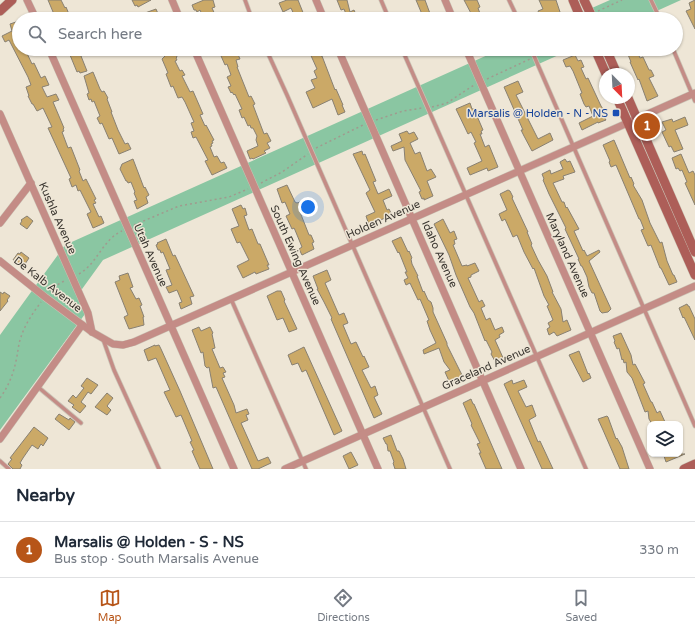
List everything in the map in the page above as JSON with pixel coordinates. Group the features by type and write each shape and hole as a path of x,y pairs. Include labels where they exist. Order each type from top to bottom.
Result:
{"main road":[{"path":"0,11 12,0"},
{"path":"573,0 578,12"},
{"path":"584,0 592,12"},
{"path":"598,56 603,68"},
{"path":"609,56 614,68"},
{"path":"620,104 695,275"},
{"path":"631,104 695,252"},
{"path":"684,469 695,464"}],"street":[{"path":"27,0 33,12"},
{"path":"172,0 177,12"},
{"path":"316,0 321,12"},
{"path":"445,0 450,12"},
{"name":"Utah Avenue","path":"52,56 234,469"},
{"name":"South Ewing Avenue","path":"197,56 378,469"},
{"name":"Idaho Avenue","path":"341,56 484,381 521,469"},
{"name":"Maryland Avenue","path":"469,56 650,469"},
{"name":"Holden Avenue","path":"82,325 113,344 134,342 637,119 694,96"},
{"name":"Kushla Avenue","path":"0,114 88,313 92,332"},
{"path":"0,223 31,183"},
{"name":"De Kalb Avenue","path":"0,261 82,325"},
{"name":"Graceland Avenue","path":"285,469 695,286"},
{"path":"0,439 82,325"}],"lane":[{"path":"245,0 249,12"},
{"path":"381,0 386,12"},
{"path":"510,0 515,12"},
{"path":"651,0 657,12"},
{"path":"269,56 450,469"},
{"path":"405,56 586,469"},
{"path":"675,56 694,96"},
{"path":"534,57 695,426"},
{"path":"231,299 306,469"},
{"path":"103,338 114,370 159,469"},
{"path":"38,387 81,423"},
{"path":"0,461 9,469"}],"path":[{"path":"600,12 622,0"},
{"path":"485,80 534,57"},
{"path":"132,226 179,206 229,197 250,188"},
{"path":"75,276 91,266 111,238 123,230"},
{"path":"48,294 57,285 70,278"},
{"path":"0,398 14,371 21,337 25,326 43,300"}],"green space":[{"path":"610,0 681,0 654,12 583,12"},
{"path":"485,56 556,56 103,260 77,296 85,314 0,430 0,335 65,245"}],"building":[{"path":"48,0 61,0 68,12 53,12"},
{"path":"132,0 151,0 138,7 137,5 135,6"},
{"path":"204,0 213,0 215,7 212,8 214,12 201,12 200,10 197,12 194,10 192,5"},
{"path":"287,0 298,0 303,12 293,12 291,8 283,12 279,3"},
{"path":"337,0 347,0 350,12 345,12 344,9 341,10"},
{"path":"416,0 425,0 429,12 421,12"},
{"path":"464,0 477,0 480,7 478,8 479,12 470,12"},
{"path":"539,0 556,0 560,12 538,12 543,9"},
{"path":"695,0 695,29 686,11 691,9 689,3"},
{"path":"156,9 157,12 148,12"},
{"path":"12,31 12,46 9,40 5,42 2,36"},
{"path":"17,56 28,56 32,64 34,63 41,78 45,76 49,85 42,87 47,97 56,94 59,100 53,102 64,128 64,131 62,132 68,148 71,147 83,181 86,179 96,199 94,200 96,203 93,204 99,217 101,216 104,223 93,228 87,214 91,212 80,190 78,191 76,185 72,187 69,179 71,178 48,128 52,127 43,108 37,111 28,96 26,87 31,85"},
{"path":"70,56 81,56 87,71 80,73 79,71 77,72"},
{"path":"165,56 177,56 177,60 175,61 180,71 182,70 185,75 182,76 190,92 193,91 203,114 200,115 214,140 211,144 212,146 210,147 214,157 217,156 221,163 224,162 227,168 212,175 205,161 208,160 196,137 193,138 191,132 194,131 191,123 194,122 182,97 178,98 173,86 171,87 166,74 168,73 162,59"},
{"path":"221,56 239,56 240,59 236,60 237,67 249,97 251,96 255,104 253,105 264,134 267,133 271,141 267,143 270,148 264,151 266,153 253,159 250,159 247,151 258,146 256,140 257,136 253,128 251,128 250,125 248,126 244,117 242,118 239,110 242,109 235,94 234,95 232,92 231,93 228,87 231,86 227,77 231,75 227,64 225,65"},
{"path":"311,56 322,56 345,112 338,115 332,99 313,108 306,92 315,88 311,80 317,78 314,71 317,69"},
{"path":"576,56 578,61 581,60 584,67 581,68 586,79 588,78 599,104 607,115 604,117 606,120 598,122 582,130 579,123 593,116 589,106 586,107 584,104 580,94 582,93 573,71 570,66 566,67 563,60"},
{"path":"629,56 639,56 640,58 643,57 649,70 651,70 654,76 649,78 658,96 647,101 639,79 638,80 635,73 635,68 633,68"},
{"path":"93,72 100,89 102,92 104,91 108,98 111,112 118,130 125,144 128,143 131,149 119,154 112,138 109,139 102,123 100,124 97,118 100,116 94,101 92,102 91,99 89,100 87,94 89,93 84,76"},
{"path":"518,81 523,92 516,95 538,139 550,133 553,140 532,151 521,130 523,130 504,87"},
{"path":"470,103 483,130 481,131 482,134 480,134 485,147 489,145 498,167 488,171 487,168 470,175 467,168 482,161 471,132 468,134 456,109"},
{"path":"685,117 688,125 675,130 683,149 674,152 671,146 669,147 662,132 666,130 662,122 672,119 673,122"},
{"path":"407,131 409,134 414,132 418,139 410,143 415,154 420,152 427,171 431,169 436,177 427,181 433,196 424,200 424,198 422,199 419,192 421,191 405,160 404,147 393,151 391,146 402,141 399,134"},
{"path":"614,140 634,184 633,185 642,200 650,223 660,243 662,242 667,261 677,282 669,285 660,268 651,245 648,246 641,230 644,229 616,165 611,167 603,145"},
{"path":"362,151 363,155 365,154 376,181 373,182 378,194 389,189 392,196 383,200 387,210 389,209 392,215 369,225 366,216 375,212 366,193 370,190 353,154"},
{"path":"681,154 689,173 693,171 695,175 695,205 685,183 687,182 682,170 680,171 678,168 676,169 672,158"},
{"path":"133,159 144,188 145,187 149,195 146,197 148,203 137,209 134,201 137,200 131,182 128,183 126,181 120,169 122,164"},
{"path":"565,159 567,162 570,161 575,172 563,176 564,179 553,183 562,202 564,202 579,229 574,231 583,251 584,250 587,256 599,250 600,252 589,261 611,309 608,312 602,313 600,311 594,293 592,293 589,287 587,277 565,229 566,228 543,180 542,174 550,170 551,174 563,169 560,162"},
{"path":"287,185 295,202 300,202 303,210 300,212 309,235 311,235 314,242 312,243 314,249 302,255 299,249 302,247 294,228 292,229 286,216 290,214 285,202 282,203 277,189"},
{"path":"508,190 513,197 512,198 528,232 531,245 547,276 552,292 561,309 563,322 567,320 571,330 557,336 554,332 549,335 547,329 550,327 548,323 553,320 547,306 549,305 544,296 534,268 533,269 524,252 517,235 513,237 505,219 502,221 499,214 507,210 500,194"},
{"path":"241,205 243,209 245,208 247,215 244,216 249,230 252,229 269,265 267,265 269,269 256,274 255,272 243,278 237,266 249,260 240,242 237,243 231,229 239,226 232,209"},
{"path":"27,216 33,221 27,229 20,224 22,221 21,220"},
{"path":"443,219 450,233 454,231 457,239 454,240 455,244 453,245 462,266 475,263 479,271 468,278 479,302 482,300 485,306 481,308 486,320 490,318 495,330 502,327 504,332 495,340 504,360 496,363 456,275 449,255 434,224"},
{"path":"401,237 412,258 412,264 423,292 424,291 428,300 431,302 433,312 447,345 462,375 460,375 462,378 453,382 449,381 445,372 450,370 444,362 439,348 424,354 423,350 436,343 427,321 429,320 420,299 418,300 410,283 406,285 404,280 408,278 405,272 407,272 399,252 398,253 392,241"},
{"path":"166,239 173,256 175,255 194,296 190,297 192,304 181,309 179,303 182,302 177,290 169,293 166,287 172,285 166,270 170,269 163,252 161,253 160,250 158,250 156,245 158,244 157,243"},
{"path":"21,252 29,258 23,267 13,260 18,253 20,254"},
{"path":"327,270 331,280 325,283 339,315 344,313 348,323 343,325 351,344 356,342 363,357 364,356 369,367 362,370 371,388 375,386 378,395 374,397 382,414 374,418 331,319 332,318 317,289 313,276"},
{"path":"128,273 133,287 130,288 136,299 139,298 144,317 144,325 129,329 124,317 128,315 115,282 120,280 119,276"},
{"path":"277,291 281,291 297,329 289,332 283,318 277,320 267,296"},
{"path":"0,292 3,294 4,292 10,296 0,311"},
{"path":"687,304 695,319 695,340 679,308"},
{"path":"199,327 201,331 210,327 213,333 215,348 212,349 220,368 223,367 226,372 223,373 225,377 222,378 236,413 247,409 249,414 246,415 248,420 241,423 258,461 268,457 271,463 258,469 252,469 216,387 213,388 209,367 207,368 205,366 203,352 201,353 192,330"},
{"path":"621,333 631,355 633,365 635,364 645,383 643,384 651,402 657,413 660,411 665,421 650,421 648,411 645,412 632,378 627,372 626,362 624,363 623,359 622,360 619,348 617,349 613,336"},
{"path":"155,345 159,345 161,349 213,469 200,469 192,451 194,450 190,442 192,441 181,415 176,417 164,392 170,390 156,358 148,361 144,350"},
{"path":"304,347 342,431 334,435 306,370 302,372 298,363 292,365 288,355"},
{"path":"579,351 591,378 583,382 569,355"},
{"path":"87,378 98,385 91,394 88,392 81,402 86,406 80,413 72,407 74,405 68,401 73,395 76,398 84,388 81,386"},
{"path":"512,380 513,384 524,380 527,387 518,391 526,407 532,405 536,416 529,420 538,442 540,441 553,469 542,469 504,384"},
{"path":"107,393 113,398 107,406 111,410 107,415 95,407"},
{"path":"471,399 502,469 486,469 479,453 481,453 477,444 480,443 471,425 472,424 463,403"},
{"path":"59,414 69,420 70,418 75,422 69,430 55,419"},
{"path":"607,416 616,439 617,438 622,447 629,469 620,469 598,419"},
{"path":"34,427 48,438 43,446 41,444 38,449 32,445 20,463 22,465 20,469 13,469 8,464 12,459 10,458"},
{"path":"391,435 397,451 399,451 403,459 406,469 395,469 390,451 388,451 387,444 383,438"},
{"path":"351,452 358,465 349,469 343,456"},
{"path":"664,457 678,457 666,462"}],"place":[{"name":"Marsalis @ Holden - N - NS","path":"616,113"},
{"name":"Marsalis @ Holden - S - NS","path":"647,126"}]}
